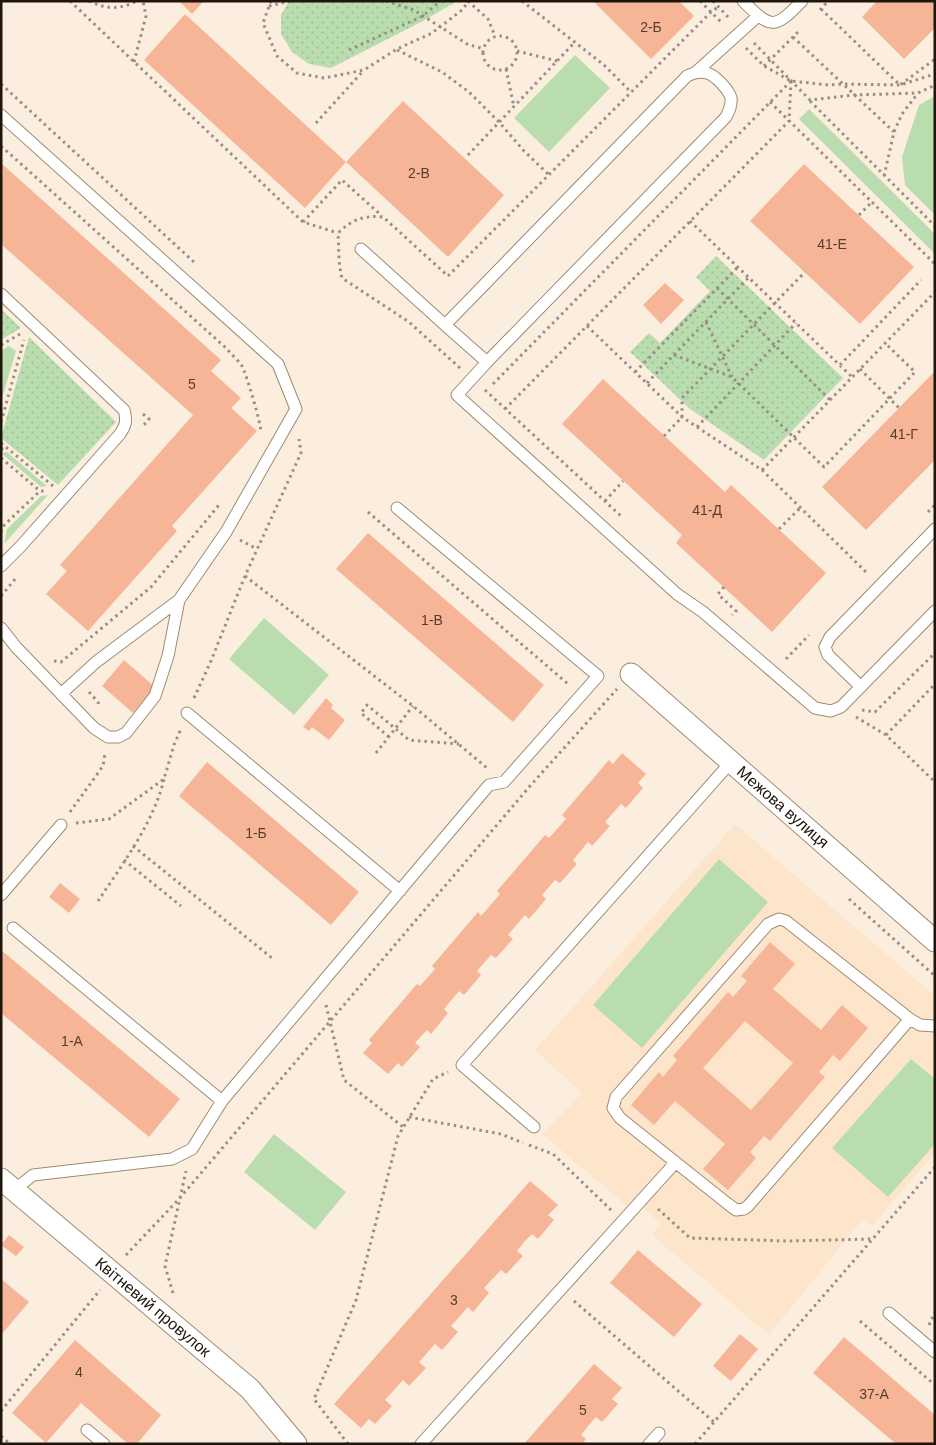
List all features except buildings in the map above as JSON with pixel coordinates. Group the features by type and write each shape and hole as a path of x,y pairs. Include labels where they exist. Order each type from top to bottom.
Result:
{"street":[{"name":"Межова вулиця","path":"631,674 935,940"},
{"name":"Квітневий провулок","path":"8,1185 250,1389 296,1444"}],"lane":[{"path":"743,1 767,22 777,23 785,18 802,1"},
{"path":"445,325 687,76 696,72 758,16"},
{"path":"696,72 706,72 729,92 731,100 726,117 457,395 676,594 703,612 816,708 831,711 841,707 935,611"},
{"path":"1,115 278,364 296,409 226,532 179,600 96,662 61,694"},
{"path":"361,249 487,362"},
{"path":"1,294 124,410 127,419 125,427 120,434 1,566"},
{"path":"8,1185 33,1175 172,1159 192,1149 222,1101 489,784 504,782 598,676 397,508"},
{"path":"861,686 828,655 825,647 830,637 935,529"},
{"path":"1,628 16,647 94,728 108,737 118,737 126,733 155,696 168,656 179,600"},
{"path":"187,713 400,891"},
{"path":"534,1127 462,1065 731,762"},
{"path":"1,895 61,825"},
{"path":"910,1019 744,1209 736,1210 675,1163 620,1118 613,1108 616,1096 772,921 779,919 786,920 910,1019 920,1025 935,1026"},
{"path":"13,928 222,1101"},
{"path":"421,1444 675,1163"},
{"path":"889,1313 935,1352"},
{"path":"87,1430 104,1444"},
{"path":"649,1444 659,1432"}],"path":[{"path":"70,1 303,222 338,233"},
{"path":"89,1 112,8 127,6 136,1"},
{"path":"134,63 146,16 143,1"},
{"path":"270,1 263,23 277,56 298,73 324,78 364,70"},
{"path":"269,6 291,1"},
{"path":"386,1 414,10 468,44 484,49"},
{"path":"350,50 422,16 440,1"},
{"path":"316,123 364,70 397,49 432,33 462,10 468,1 488,19 495,36"},
{"path":"522,1 604,65 631,92"},
{"path":"700,1 711,12 771,59 790,82 935,226"},
{"path":"713,1 764,66 790,82 829,85 900,85 935,74"},
{"path":"815,14 828,1"},
{"path":"303,222 342,180 448,276 718,6"},
{"path":"821,9 900,85"},
{"path":"764,66 804,26"},
{"path":"495,36 507,37 515,45 517,51 515,62 506,69 491,68 484,59 484,49 490,39 495,36"},
{"path":"792,37 894,132"},
{"path":"468,155 575,42"},
{"path":"397,49 442,72 469,92 549,175"},
{"path":"517,51 557,61"},
{"path":"900,85 935,60"},
{"path":"506,69 514,107"},
{"path":"470,408 790,82"},
{"path":"505,409 789,121 790,82"},
{"path":"1,84 197,264"},
{"path":"810,100 854,95 918,93 935,86"},
{"path":"884,176 894,132 902,114 918,93"},
{"path":"770,102 935,264"},
{"path":"859,215 872,202"},
{"path":"383,217 372,216 357,219 347,224 338,233 338,265 342,278 409,322"},
{"path":"690,221 852,377"},
{"path":"635,372 738,267"},
{"path":"664,436 682,417 682,398 805,272"},
{"path":"647,383 749,278"},
{"path":"840,365 921,280"},
{"path":"717,288 830,400"},
{"path":"762,470 935,292"},
{"path":"706,322 732,377 824,467 915,372 885,343"},
{"path":"697,427 796,323"},
{"path":"588,326 682,417 762,470 868,574"},
{"path":"1,344 27,330"},
{"path":"1,422 24,339"},
{"path":"674,355 732,377"},
{"path":"860,369 899,408"},
{"path":"142,412 149,419 143,426"},
{"path":"98,901 141,835 161,795 174,745 187,713 211,661 245,576 301,453 298,433"},
{"path":"1,443 59,491"},
{"path":"1,449 7,447"},
{"path":"1,458 40,491 49,491"},
{"path":"605,501 623,481"},
{"path":"2,528 40,491"},
{"path":"778,529 800,508"},
{"path":"368,512 598,709"},
{"path":"1,596 20,574"},
{"path":"245,576 413,706 504,782 530,786"},
{"path":"724,587 718,594 736,611"},
{"path":"841,707 875,712 935,653"},
{"path":"1,1411 100,1292 111,1272 179,1199 530,786 631,674"},
{"path":"886,735 935,684"},
{"path":"389,737 361,713 367,705 409,740 459,744"},
{"path":"376,753 413,706"},
{"path":"841,707 886,735 935,782"},
{"path":"61,825 109,818 164,779"},
{"path":"133,846 272,958"},
{"path":"124,860 181,906"},
{"path":"321,984 344,1080 403,1127"},
{"path":"348,1444 314,1399 356,1300 398,1136 433,1079 462,1065"},
{"path":"409,1117 501,1134 553,1154 622,1221"},
{"path":"176,1301 165,1266 192,1149"},
{"path":"695,1444 935,1167"},
{"path":"645,1196 690,1238 788,1241 873,1239"},
{"path":"560,1290 714,1422"},
{"path":"860,1321 935,1385"},
{"path":"1,1436 10,1444"}],"shaded area":[{"path":"735,824 935,996 935,1153 872,1226 863,1219 769,1335 652,1235 661,1224 643,1208 632,1210 542,1134 582,1093 535,1050"}],"green space":[{"path":"289,1 454,1 454,3 331,68 309,64 292,52 281,34 281,15"},
{"path":"575,55 610,88 549,152 514,118"},
{"path":"935,96 935,215 905,185 902,157 919,105"},
{"path":"809,109 935,234 935,254 799,119"},
{"path":"716,256 843,378 764,460 690,409 630,352 649,333 660,343 710,291 696,277"},
{"path":"1,309 21,328 1,340"},
{"path":"29,337 116,422 58,485 1,438"},
{"path":"9,346 16,351 1,402 1,351"},
{"path":"7,452 47,486 41,487 1,453"},
{"path":"48,495 4,544 7,529 41,496"},
{"path":"264,618 329,675 294,715 229,659"},
{"path":"719,859 768,902 642,1048 593,1005"},
{"path":"911,1059 935,1079 935,1144 888,1197 832,1148"},
{"path":"274,1134 346,1192 315,1230 244,1172"}]}
